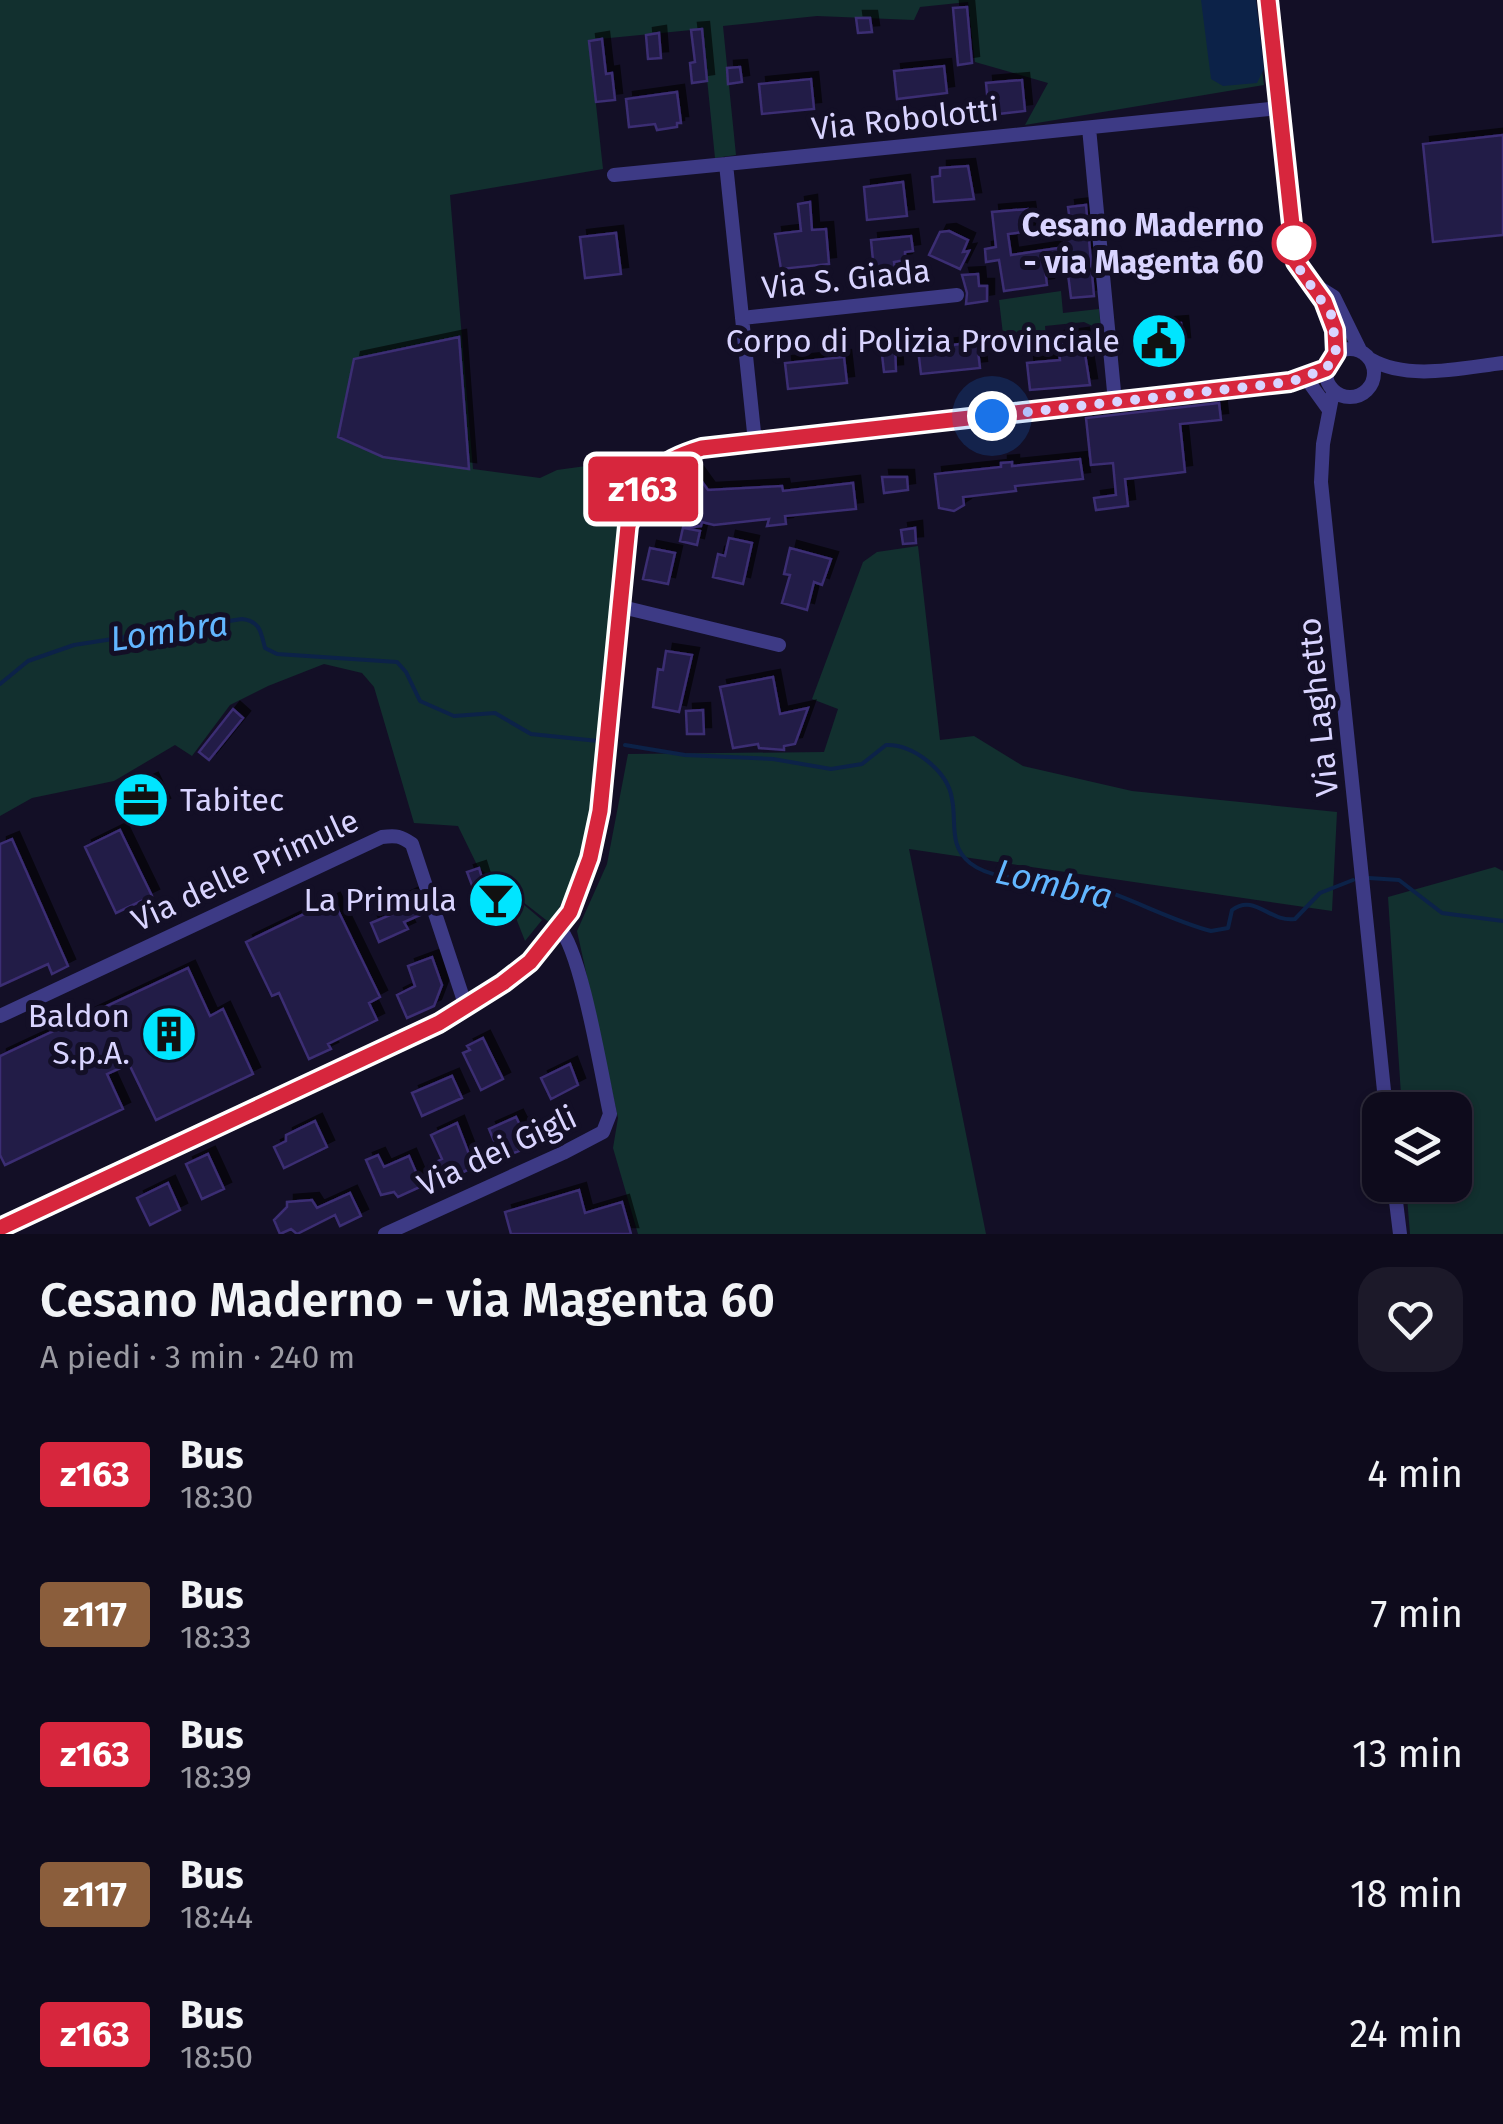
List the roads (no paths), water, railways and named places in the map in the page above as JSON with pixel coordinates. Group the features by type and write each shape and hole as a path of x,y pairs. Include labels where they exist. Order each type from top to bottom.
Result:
{"street":[{"path":"0,1228 439,1023 530,962 559,928 580,891 600,811 628,526 646,483 671,458 702,448 1290,382 1326,369 1336,353 1332,316 1295,256 1268,0"},
{"name":"Via Robolotti","path":"614,175 1280,108"},
{"path":"1089,128 1115,402"},
{"path":"726,164 755,442"},
{"path":"1309,281 1334,298 1374,370 1372,384"},
{"name":"Via S. Giada","path":"742,318 956,296"},
{"path":"1336,353 1350,349 1404,370"},
{"path":"1325,432 1352,398 1389,373 1503,363"},
{"path":"1326,369 1331,389"},
{"path":"1290,382 1331,389 1352,398"},
{"path":"1311,385 1329,410"},
{"name":"Via Laghetto","path":"1331,389 1322,482 1384,1092"},
{"path":"618,606 779,645"},
{"name":"Via delle Primule","path":"0,1016 292,877 392,835 412,844 466,1007"},
{"name":"Via dei Gigli","path":"385,1234 603,1132 610,1114 575,960 566,935 559,928"},
{"path":"1396,1202 1400,1234"}],"water":[{"path":"1201,0 1256,0 1264,69 1257,83 1223,86 1211,79"}],"waterway":[{"name":"Lombra","path":"0,684 28,661 74,645 242,619 256,625 265,648 277,654 397,662 420,701 454,716 495,713 531,734 598,741"},
{"name":"Lombra","path":"625,745 685,755 773,759 831,769 862,764 886,745 907,749 928,761 944,779 952,799 959,849 981,870 1006,877 1092,886 1211,931 1228,928 1232,910 1240,906 1255,906 1278,917 1295,919 1320,893 1353,880"},
{"name":"Lombra","path":"1369,878 1399,880 1442,913 1503,921"}],"place":[{"name":"Cesano Maderno - via Magenta 60","path":"1294,243"},
{"name":"Corpo di Polizia Provinciale","path":"1159,341"},
{"name":"Tabitec","path":"141,800"},
{"name":"La Primula","path":"496,900"},
{"name":"Baldon S.p.A.","path":"169,1034"}]}
